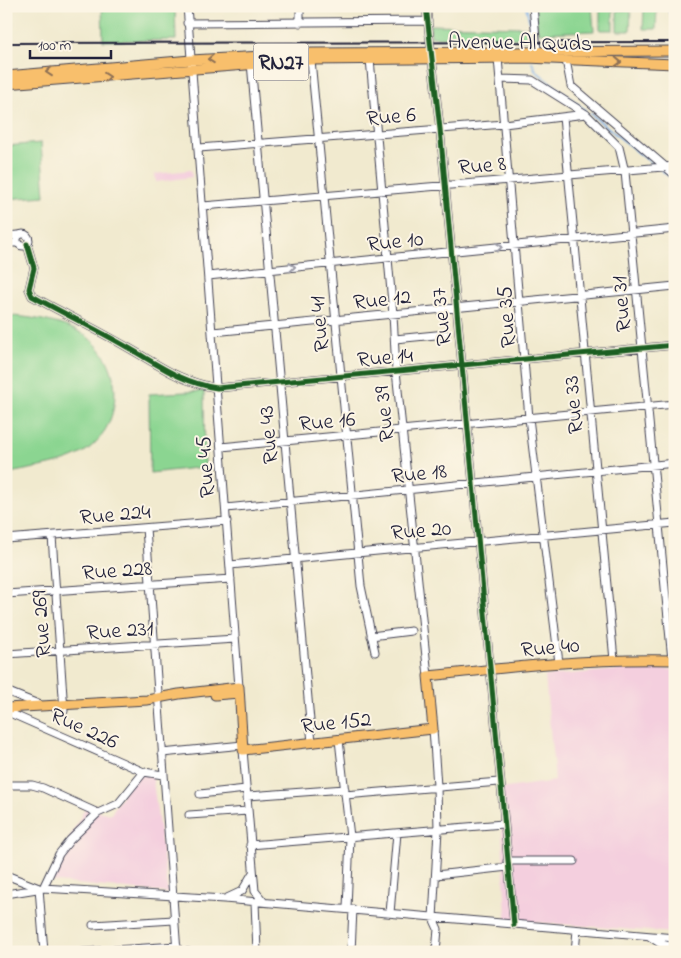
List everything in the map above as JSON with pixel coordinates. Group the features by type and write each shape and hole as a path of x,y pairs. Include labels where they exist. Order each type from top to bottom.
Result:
{"main road":[{"name":"Avenue Al Quds","path":"6,76 191,60 294,54 675,51"},
{"name":"Avenue Al Quds","path":"6,84 192,70 251,63 370,59 432,54 498,58 532,53 566,60 675,64"},
{"name":"Rue 40","path":"428,678 560,663 614,660 674,662"},
{"name":"Rue 40","path":"488,672 674,662"},
{"path":"428,678 433,729"},
{"path":"8,712 158,701 239,690"},
{"name":"Rue 45","path":"239,690 243,748"},
{"path":"8,712 44,706 63,708"},
{"name":"Rue 152","path":"243,748 312,743 433,729"}],"street":[{"name":"Rue 45","path":"187,6 239,690"},
{"path":"300,6 300,23"},
{"name":"Rue 37","path":"426,6 440,128 455,308 479,541 488,672 514,925"},
{"path":"532,53 533,6"},
{"path":"669,6 675,11"},
{"path":"187,24 428,21"},
{"name":"Rue 35","path":"498,58 535,478 560,663"},
{"name":"Rue 39","path":"370,59 393,314 396,371 416,547 428,678"},
{"name":"Rue 41","path":"311,60 360,586 375,652"},
{"path":"566,60 571,86 675,175"},
{"name":"Rue 43","path":"251,63 312,743"},
{"name":"Rue 31","path":"501,79 532,80 586,114 619,147 625,172 674,662"},
{"name":"Rue 6","path":"199,148 504,124 586,114"},
{"name":"Rue 33","path":"563,117 614,660"},
{"name":"Rue 8","path":"203,206 509,179 568,177 675,166"},
{"name":"Rue 10","path":"208,276 675,230"},
{"path":"6,236 18,239 22,246 28,244 28,236 24,233 18,239 6,243"},
{"name":"Rue 14","path":"28,244 34,268 29,289 32,296 195,385 217,388 675,345"},
{"name":"Rue 12","path":"213,332 675,286"},
{"path":"395,339 446,334"},
{"name":"Rue 16","path":"221,447 675,404"},
{"name":"Rue 18","path":"226,508 675,463"},
{"name":"Rue 224","path":"6,539 227,522"},
{"name":"Rue 20","path":"230,565 675,523"},
{"path":"146,528 177,950"},
{"name":"Rue 269","path":"52,536 63,708"},
{"name":"Rue 228","path":"6,594 231,580"},
{"path":"371,636 411,632"},
{"name":"Rue 231","path":"6,654 235,639"},
{"path":"6,690 44,706"},
{"name":"Rue 226","path":"8,712 144,772 163,775"},
{"path":"433,729 438,830 433,918 438,929 436,952"},
{"path":"339,740 350,837 351,952"},
{"name":"Rue 45","path":"243,748 252,871 255,891 264,902"},
{"path":"162,753 243,748"},
{"path":"44,952 41,888 59,854 70,840 98,814 118,804 144,772"},
{"path":"200,794 345,792 499,782"},
{"path":"6,786 32,785 44,788 98,814"},
{"path":"189,815 248,811"},
{"path":"250,845 504,824"},
{"path":"390,913 397,833"},
{"path":"436,875 507,864 574,861"},
{"path":"224,899 234,897 242,891 250,880 252,871"},
{"path":"6,875 41,888"},
{"path":"6,894 41,888 350,909 433,918 674,938 672,949 649,936"},
{"path":"255,902 257,952"},
{"path":"93,925 174,920"},
{"path":"575,952 576,930"},
{"path":"83,952 177,950 188,952"}],"shaded area":[{"path":"191,170 192,177 156,182 155,174"},
{"path":"643,668 675,670 675,933 506,920 500,789 555,781 545,676"},
{"path":"135,773 152,773 168,893 47,881 85,808 111,814"}],"green space":[{"path":"102,6 175,6 176,40 103,41"},
{"path":"535,6 592,6 594,31 538,33"},
{"path":"644,8 657,8 656,29 643,29"},
{"path":"600,9 613,9 613,30 600,30"},
{"path":"617,10 631,10 630,31 617,31"},
{"path":"430,25 527,27 528,39 431,37"},
{"path":"41,143 45,196 6,199 6,146"},
{"path":"6,316 49,321 73,329 89,338 101,351 109,366 114,382 115,399 111,416 104,432 92,446 74,457 63,461 6,474"},
{"path":"204,391 205,467 150,473 149,394"}],"waterway":[{"path":"526,6 532,32"},
{"path":"668,9 675,25"},
{"path":"532,62 536,71 585,110"},
{"path":"591,114 655,166"},
{"path":"661,170 675,181"}],"railway":[{"path":"6,43 675,42"}],"cycle path":[{"path":"426,6 440,129 514,925"},
{"path":"27,244 34,268 29,289 32,296 170,372 192,382 217,388 675,345"}]}
